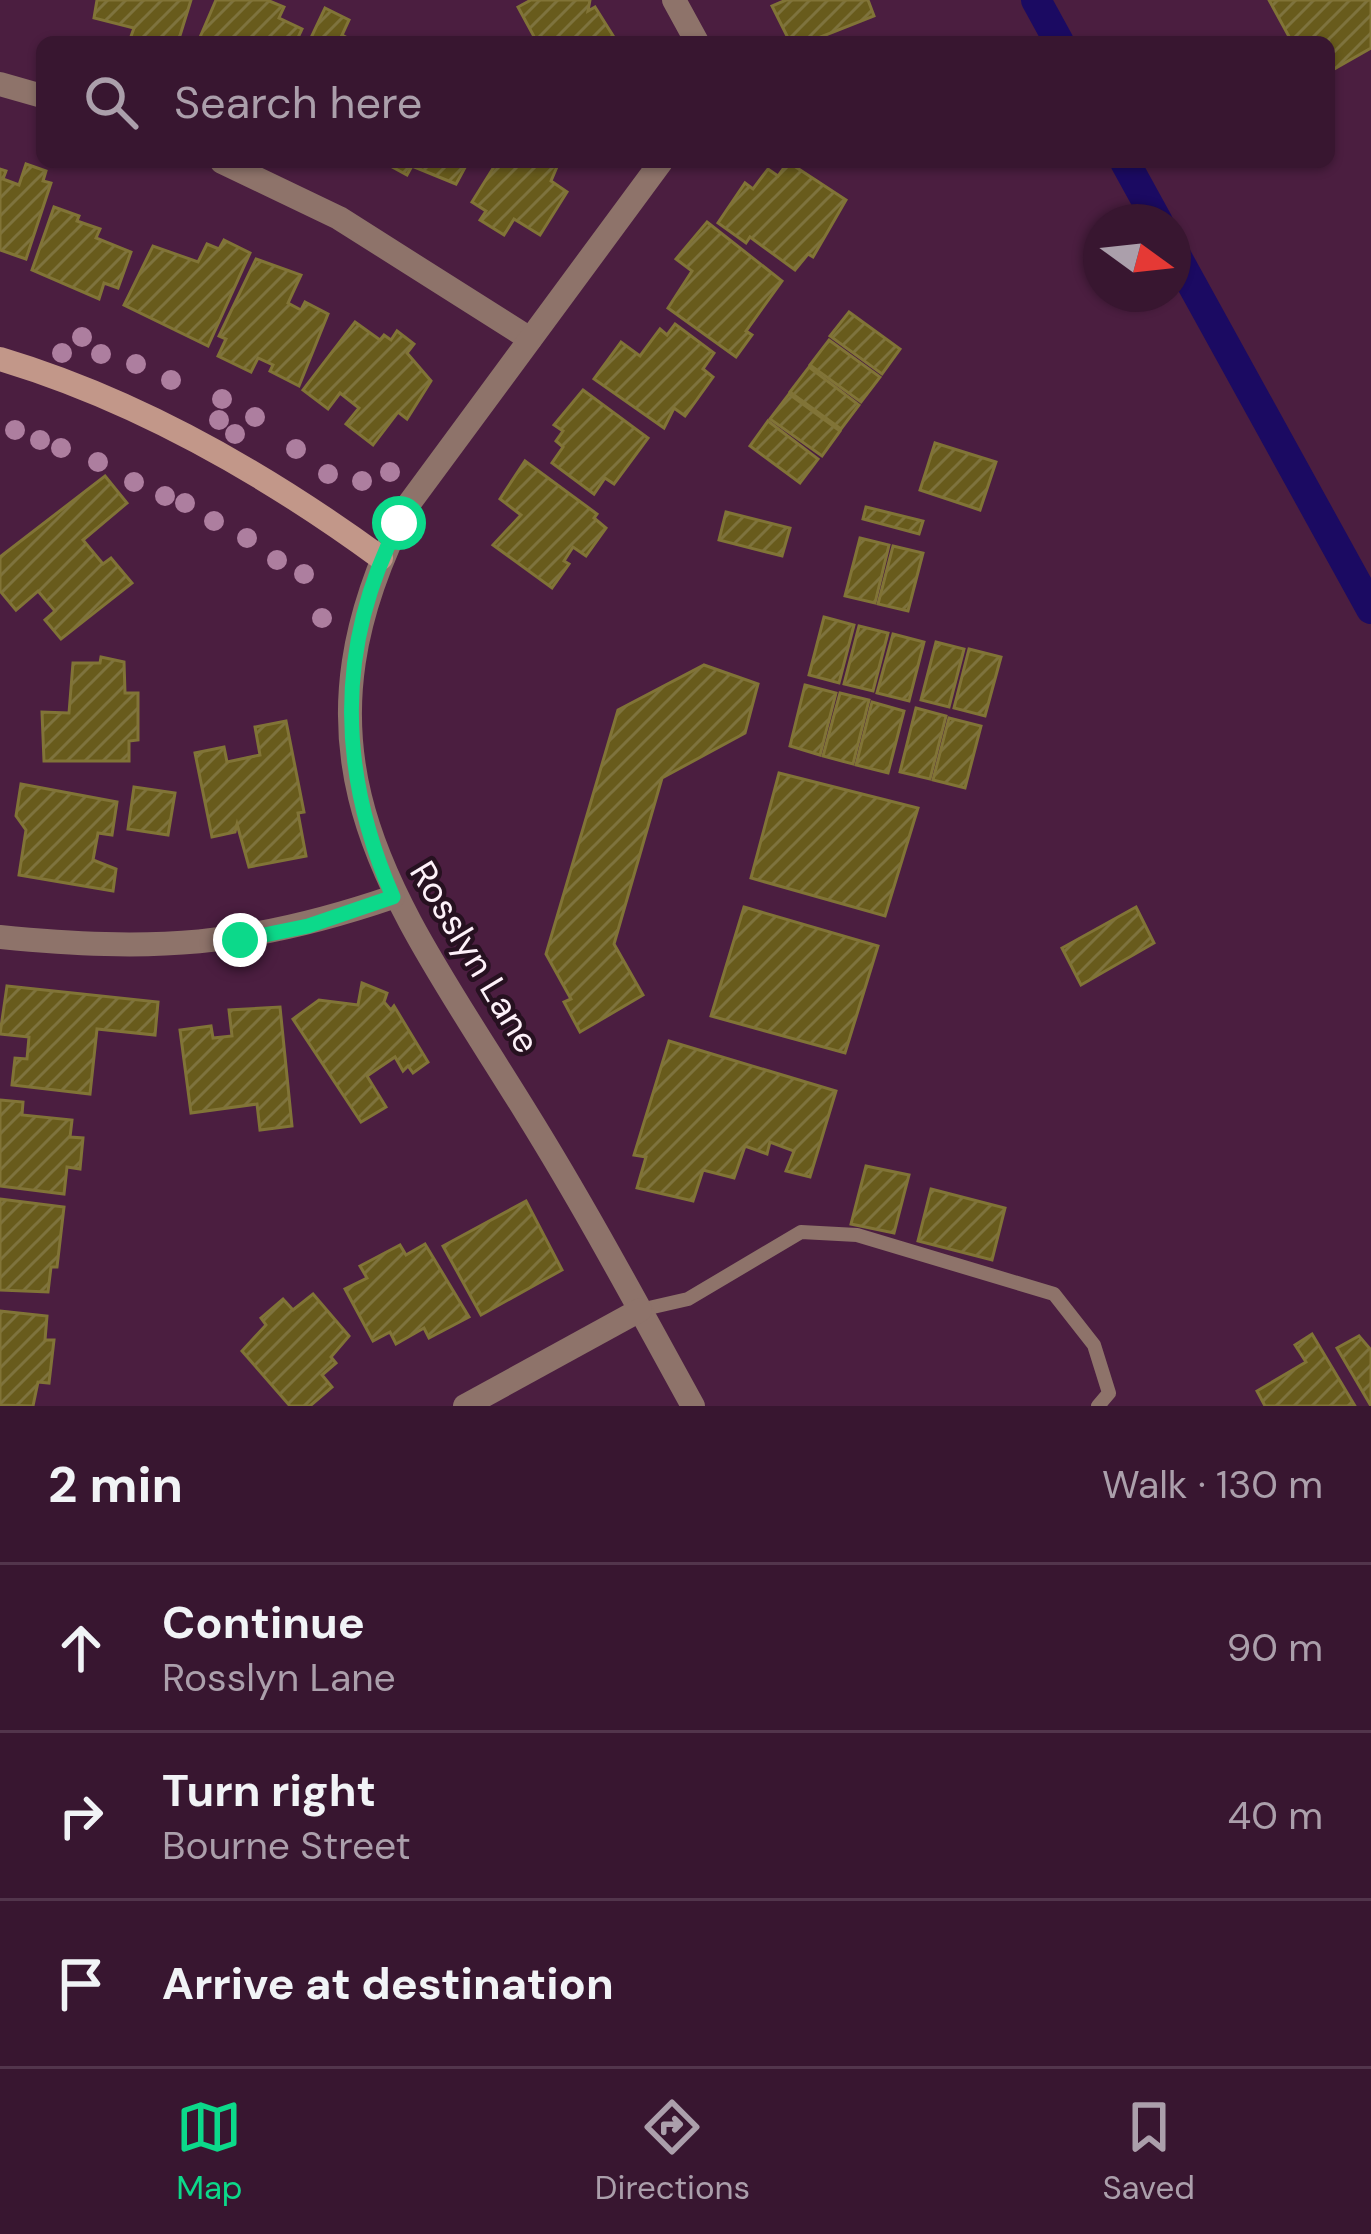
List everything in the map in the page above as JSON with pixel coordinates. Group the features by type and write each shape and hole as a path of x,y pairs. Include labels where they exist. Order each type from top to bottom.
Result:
{"street":[{"path":"674,0 694,36"},
{"path":"0,83 36,94"},
{"path":"235,168 339,218 530,339"},
{"name":"Rosslyn Lane","path":"657,168 408,506 381,558 357,635 349,738 371,846 393,897 568,1180 693,1406"},
{"path":"0,359 182,434 262,478 381,558"},
{"path":"0,937 172,947 308,926 393,897"},
{"path":"465,1406 640,1310"}],"lane":[{"path":"640,1310 688,1299 801,1232 857,1235 1065,1301 1094,1345 1107,1383 1109,1393 1098,1406"}],"building":[{"path":"97,0 191,0 180,36 131,36 134,28 94,18"},
{"path":"216,0 267,0 284,7 279,18 302,29 299,36 201,36"},
{"path":"531,0 590,0 588,11 595,7 613,36 534,36 518,7"},
{"path":"786,0 868,0 874,16 823,36 787,36 772,6"},
{"path":"1269,0 1371,0 1371,48 1335,69 1335,36 1289,36"},
{"path":"325,8 349,20 344,36 312,36"},
{"path":"26,164 46,171 43,181 51,183 26,259 0,250 0,169 6,171 3,179 19,185"},
{"path":"417,168 465,168 456,184"},
{"path":"493,168 556,168 551,181 567,192 540,235 514,219 504,235 480,220 486,211 472,202"},
{"path":"784,168 797,168 846,200 813,257 808,254 795,270 750,237 746,243 718,223 745,183 753,189 768,169 778,176"},
{"path":"54,207 100,229 96,238 131,252 118,288 104,283 99,299 32,270"},
{"path":"707,222 782,281 746,331 752,335 736,357 668,308 692,271 676,259"},
{"path":"224,240 250,253 208,346 124,305 153,246 198,262 207,244 219,249"},
{"path":"256,259 301,275 288,303 301,310 305,302 328,314 299,386 270,371 273,365 258,358 251,372 218,356 226,339 219,336"},
{"path":"849,312 900,349 882,374 830,336"},
{"path":"355,322 380,340 384,335 391,340 397,331 414,344 407,353 431,381 407,419 398,412 373,445 346,424 359,408 340,393 328,409 303,390"},
{"path":"675,324 714,353 703,369 713,377 685,416 674,408 664,428 594,379 621,342 640,356 660,329 667,335"},
{"path":"829,340 880,377 861,402 810,365"},
{"path":"809,367 859,405 841,429 790,392"},
{"path":"583,390 648,438 614,484 605,478 594,494 552,463 563,447 556,441 563,431 554,425"},
{"path":"789,394 840,431 822,456 770,419"},
{"path":"768,421 818,459 800,483 750,446"},
{"path":"935,443 996,462 980,510 920,490"},
{"path":"525,461 597,514 594,518 606,528 586,556 573,547 564,561 569,564 552,588 493,545 521,515 500,499"},
{"path":"105,476 127,503 83,540 103,564 111,558 132,583 61,639 45,620 55,611 38,591 16,610 0,591 0,557"},
{"path":"866,507 923,521 919,534 863,519"},
{"path":"726,512 790,528 782,556 719,540"},
{"path":"860,538 889,545 875,603 845,596"},
{"path":"893,546 923,553 908,611 878,604"},
{"path":"824,617 854,625 839,683 809,675"},
{"path":"859,626 888,633 873,691 844,684"},
{"path":"893,634 924,642 909,701 877,693"},
{"path":"936,642 964,649 949,707 921,700"},
{"path":"969,649 1001,657 985,716 954,708"},
{"path":"101,657 124,662 125,693 138,693 138,740 129,741 129,761 44,761 42,712 69,713 73,663 100,663"},
{"path":"704,665 758,684 745,733 662,778 614,944 643,995 580,1032 564,1002 571,999 546,954 618,710"},
{"path":"805,685 836,693 820,755 790,746"},
{"path":"840,693 869,700 853,764 823,756"},
{"path":"872,702 904,711 888,773 856,765"},
{"path":"916,708 946,716 930,779 900,772"},
{"path":"949,718 981,726 965,788 933,780"},
{"path":"286,721 304,812 298,813 306,856 249,867 237,824 235,832 212,837 195,753 224,747 227,762 260,755 255,727"},
{"path":"779,773 918,808 885,916 751,878"},
{"path":"21,784 117,802 112,835 98,833 93,860 116,869 113,891 19,875 26,830 16,816"},
{"path":"134,787 175,793 168,835 128,829"},
{"path":"744,907 878,946 845,1053 711,1016"},
{"path":"1136,907 1154,943 1081,985 1062,948"},
{"path":"362,983 387,993 384,1002 391,1010 394,1006 428,1062 413,1073 408,1066 403,1071 395,1057 367,1076 386,1107 361,1122 293,1019 319,1000 358,1005"},
{"path":"7,986 158,1002 155,1035 97,1029 90,1094 12,1085 15,1058 27,1059 29,1037 0,1034"},
{"path":"280,1007 292,1126 260,1130 257,1104 191,1113 180,1030 211,1026 213,1038 232,1036 229,1010"},
{"path":"669,1041 836,1091 810,1177 786,1171 794,1151 770,1142 767,1154 745,1146 734,1178 703,1170 693,1201 637,1188 646,1157 634,1155"},
{"path":"0,1100 23,1102 22,1115 72,1120 70,1137 83,1138 80,1169 67,1167 64,1194 0,1186"},
{"path":"866,1166 909,1175 894,1233 851,1224"},
{"path":"931,1189 1005,1208 992,1260 918,1241"},
{"path":"0,1199 64,1207 57,1267 51,1267 48,1292 0,1290"},
{"path":"526,1201 562,1270 481,1315 443,1246"},
{"path":"425,1244 469,1317 429,1338 424,1328 396,1344 390,1332 373,1341 345,1289 367,1278 360,1266 400,1245 406,1255"},
{"path":"313,1294 349,1336 331,1357 336,1363 322,1375 332,1387 310,1406 290,1406 242,1351 266,1325 261,1318 283,1299 293,1310"},
{"path":"0,1311 47,1316 45,1340 54,1340 49,1383 38,1382 33,1406 0,1405"},
{"path":"1312,1334 1355,1406 1265,1406 1257,1391 1306,1362 1295,1345"},
{"path":"1359,1336 1371,1350 1371,1406 1337,1348"}],"waterway":[{"path":"1036,0 1056,36"},
{"path":"1128,168 1148,204"},
{"path":"1191,283 1371,609"}],"route":[{"path":"240,940 308,926 393,897 371,846 356,793 349,738 357,635 369,588 399,523"}]}
